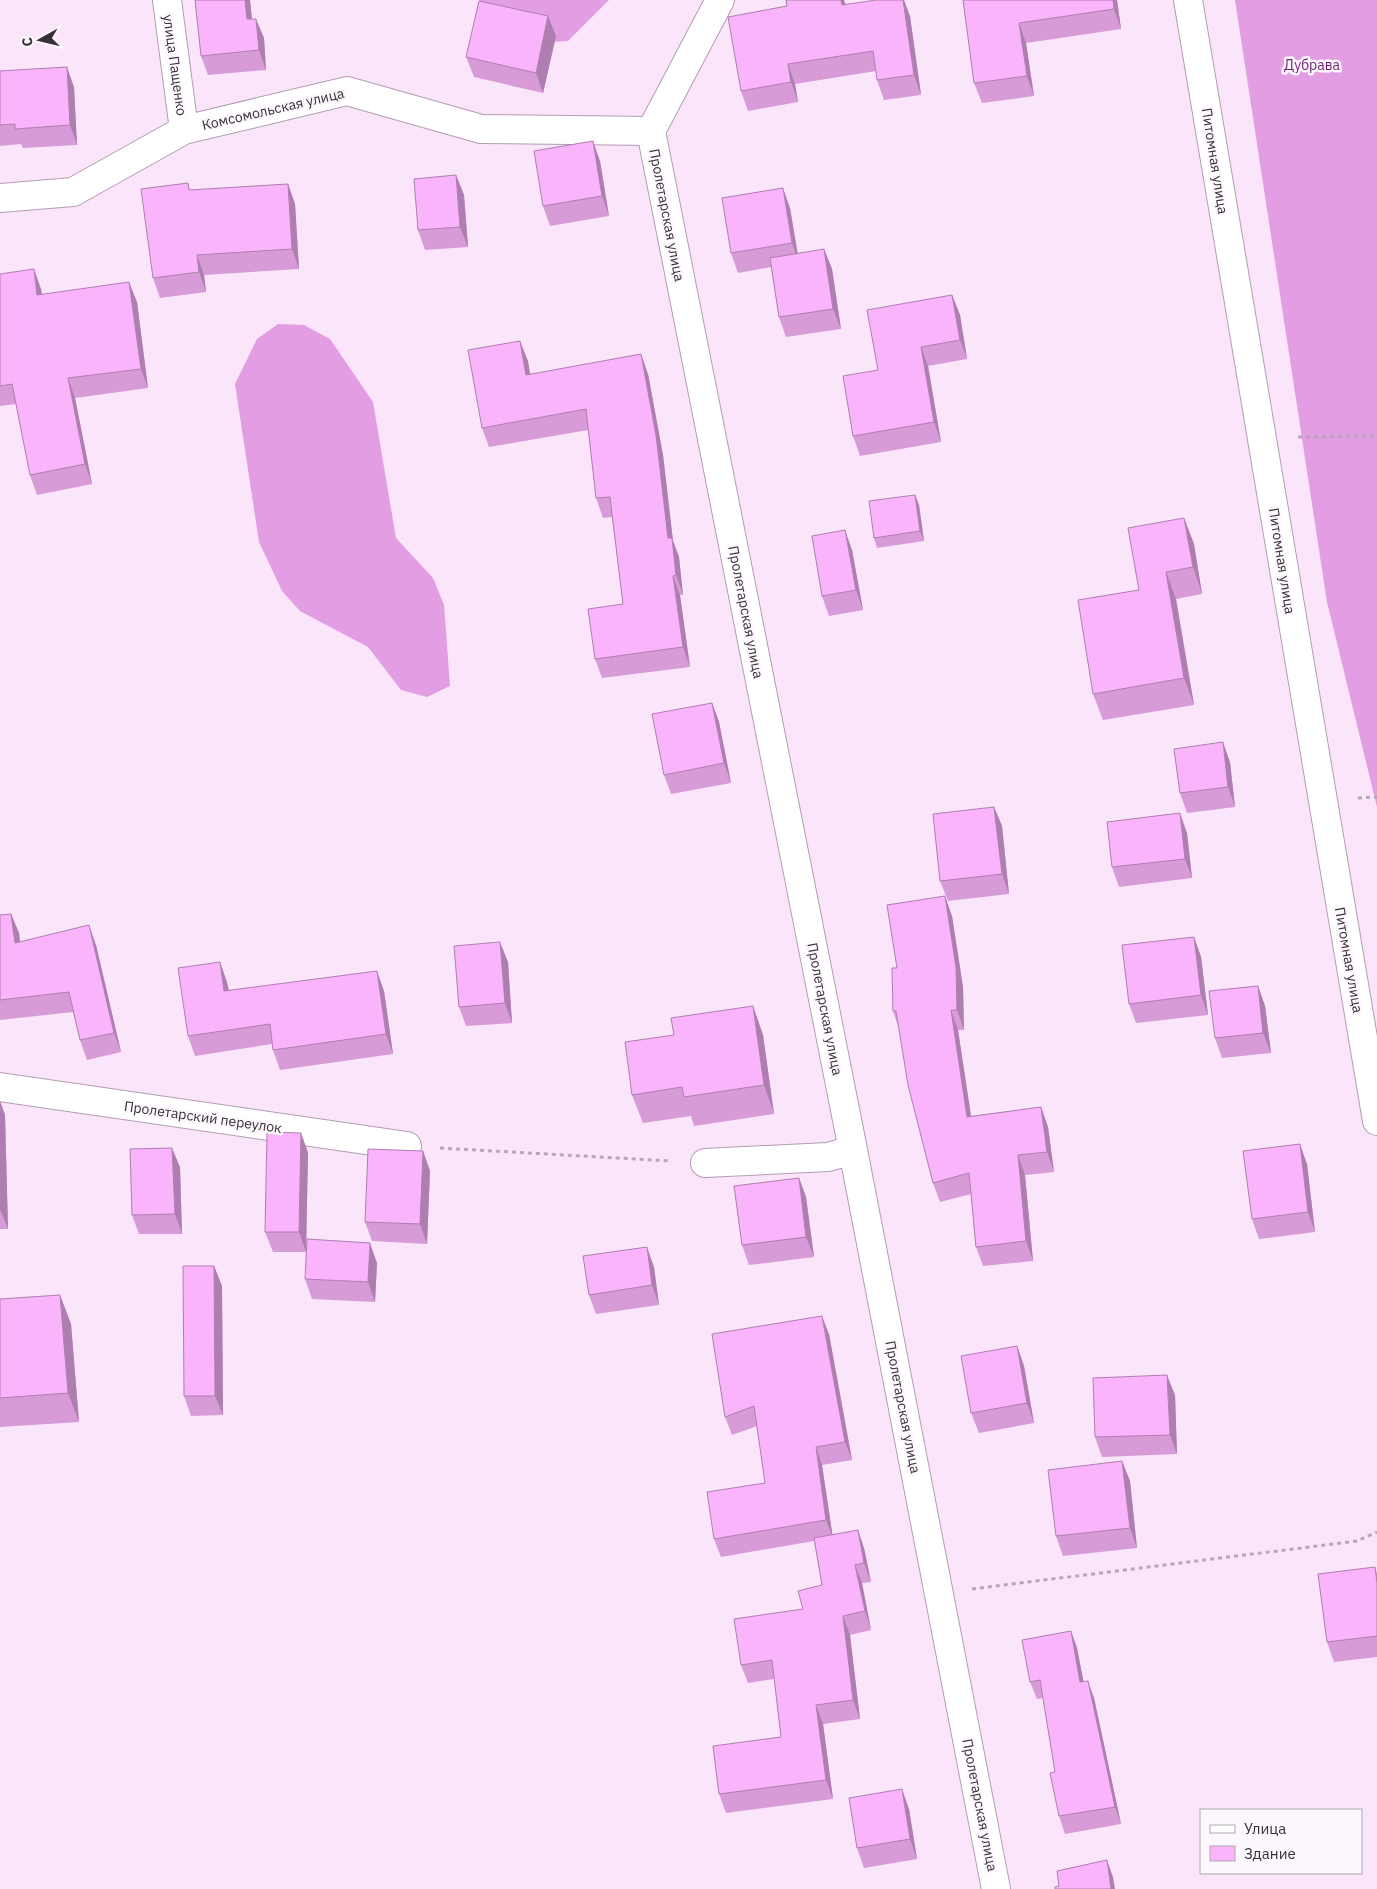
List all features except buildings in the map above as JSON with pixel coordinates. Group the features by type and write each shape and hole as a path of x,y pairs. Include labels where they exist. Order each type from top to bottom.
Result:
{"street":[{"name":"улица Пащенко","path":"167,0 184,130"},
{"path":"651,131 720,0"},
{"name":"Питомная улица","path":"1188,0 1377,1121"},
{"name":"Комсомольская улица","path":"0,198 73,192 184,130 347,91 481,129 651,131"},
{"name":"Пролетарская улица","path":"651,131 853,1150 996,1889"},
{"name":"Пролетарский переулок","path":"0,1087 407,1146"},
{"path":"705,1164 828,1157 853,1150"}],"path":[{"path":"1261,438 1377,436"},
{"path":"407,1146 705,1164"},
{"path":"939,1593 1357,1541 1377,1532"}],"green space":[{"path":"479,0 609,0 568,41 514,44 480,4"},
{"name":"Дубрава","path":"1235,0 1377,0 1377,807 1327,602"},
{"path":"278,324 304,325 330,339 373,402 396,538 433,578 444,605 450,686 427,697 401,690 368,647 300,611 282,591 259,542 235,384 257,339"}]}
